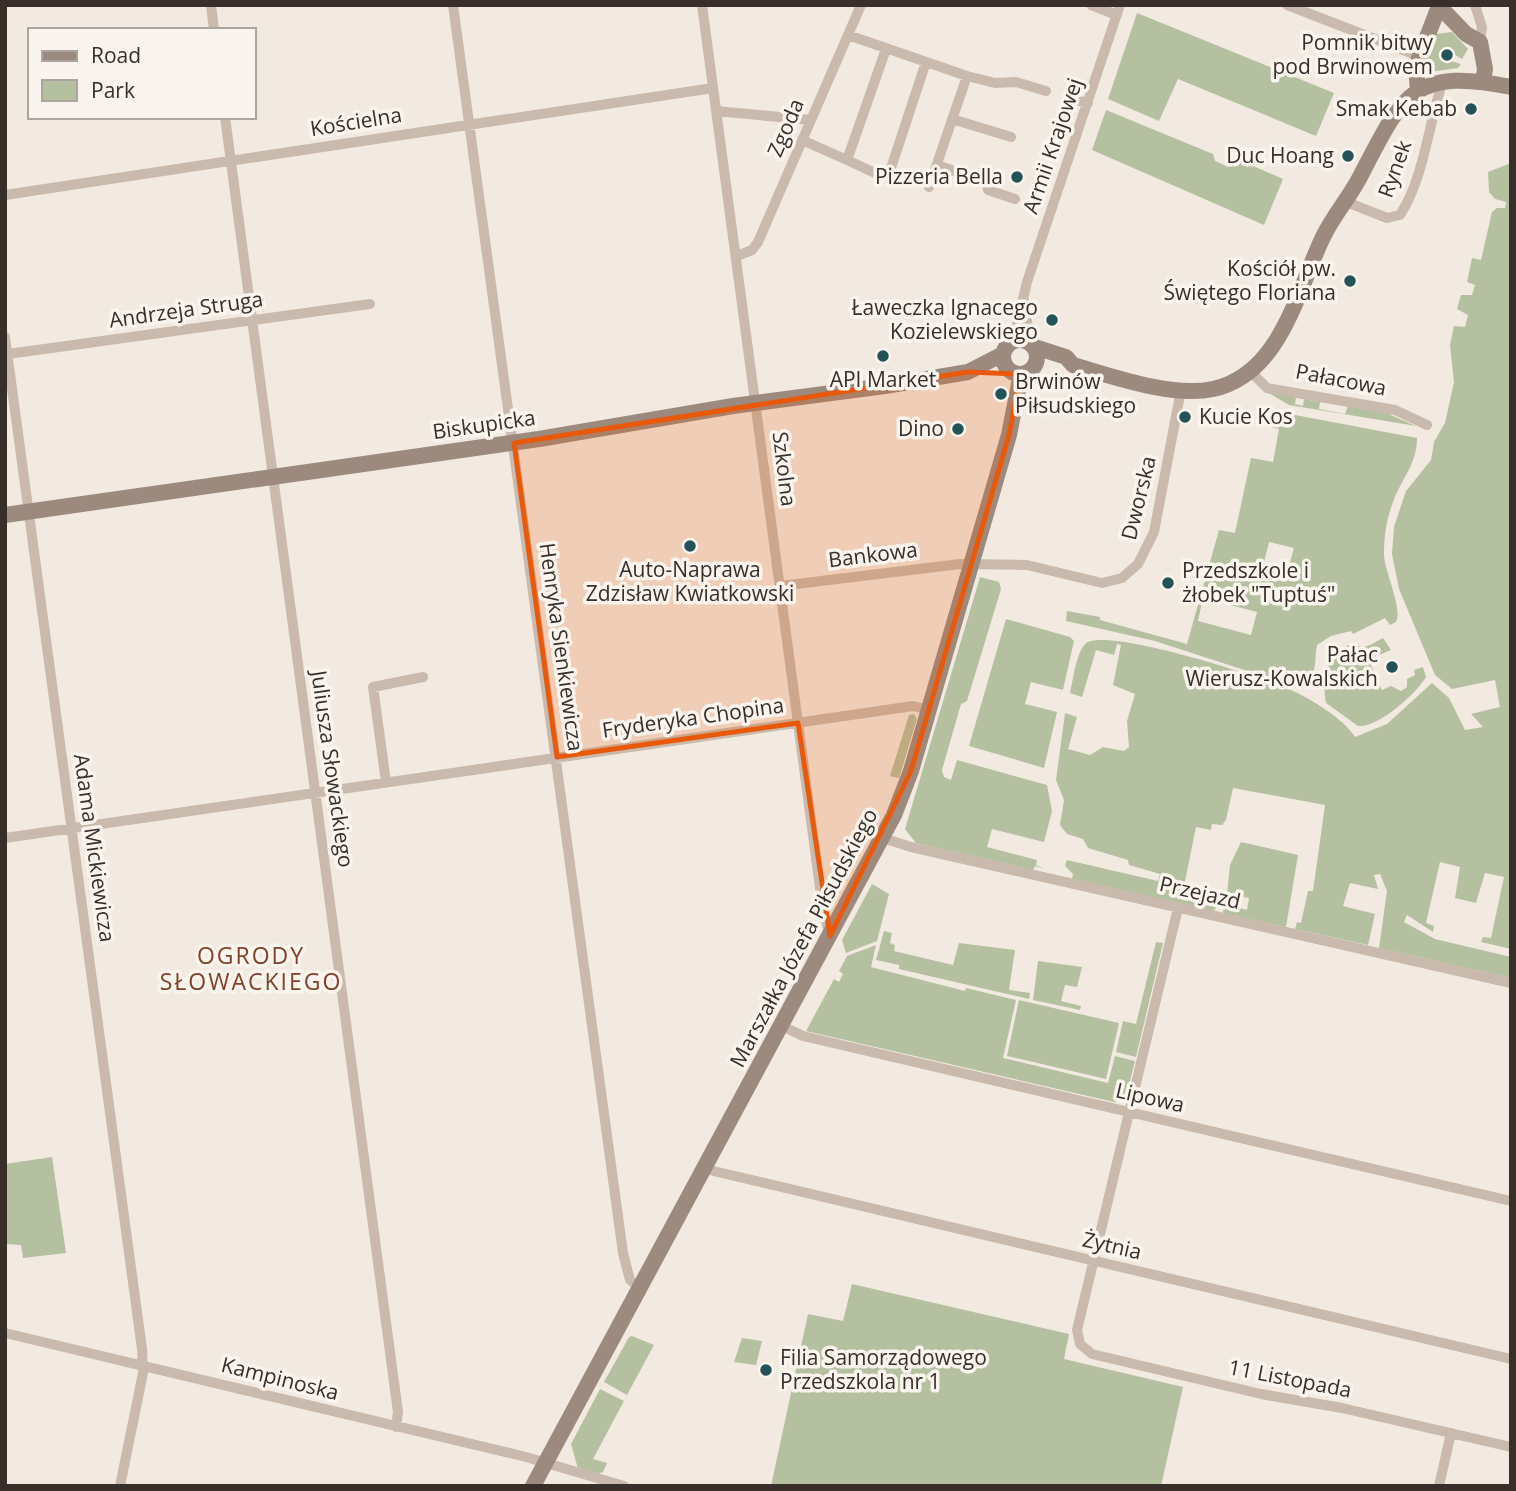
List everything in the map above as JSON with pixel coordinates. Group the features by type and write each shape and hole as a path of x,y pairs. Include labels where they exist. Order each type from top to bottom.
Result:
{"main road":[{"path":"1418,91 1415,72 1439,6 1466,34 1480,42 1485,69 1483,81 1511,87"},
{"name":"Rynek","path":"1226,386 1251,372 1277,338 1324,235 1395,112 1418,91 1443,81 1483,81"},
{"name":"Biskupicka","path":"5,515 514,443 756,403 968,372 1008,347 1032,345 1066,357 1073,365"},
{"name":"Marszałka Józefa Piłsudskiego","path":"533,1486 883,838 911,771 1012,422 1022,371 1037,357 1032,345"},
{"path":"1008,347 1005,365 1022,371"},
{"name":"Biskupicka","path":"968,372 977,376 1073,365 1181,390 1211,390 1226,386"}],"street":[{"path":"211,5 214,28"},
{"name":"Henryka Sienkiewicza","path":"453,5 623,1253 630,1280 641,1288"},
{"name":"Szkolna","path":"702,5 823,910 830,936"},
{"name":"Zgoda","path":"737,256 752,250 758,242 861,5"},
{"path":"1091,5 1118,10"},
{"path":"1287,5 1419,56"},
{"path":"1475,5 1482,31 1480,42"},
{"name":"Armii Krajowej","path":"1008,347 1118,10"},
{"path":"848,36 995,83 1016,82 1046,91"},
{"path":"847,160 886,48"},
{"path":"889,174 926,62"},
{"path":"929,187 967,75"},
{"name":"Rynek","path":"1344,201 1390,218 1400,215 1432,127 1435,104 1443,81"},
{"name":"Kościelna","path":"5,195 713,88"},
{"path":"1067,98 1088,103"},
{"path":"716,111 811,120"},
{"name":"Juliusza Słowackiego","path":"225,119 397,1412 396,1427"},
{"path":"952,119 1011,137"},
{"path":"802,139 875,173"},
{"path":"937,165 986,182 988,190 1015,199"},
{"name":"Armii Krajowej","path":"1024,300 1032,345"},
{"name":"Andrzeja Struga","path":"8,354 370,304"},
{"name":"Adama Mickiewicza","path":"5,337 143,1365 120,1486"},
{"name":"Pałacowa","path":"1251,372 1267,388 1395,410 1427,425"},
{"name":"Dworska","path":"971,565 1027,565 1102,583 1128,574 1144,555 1154,532 1181,390"},
{"name":"Bankowa","path":"780,586 971,565"},
{"path":"386,782 373,687 423,677"},
{"name":"Fryderyka Chopina","path":"5,838 913,706 929,710"},
{"name":"Przejazd","path":"883,838 897,844 1511,983"},
{"path":"1094,1262 1178,908"},
{"name":"Lipowa","path":"782,1026 803,1037 1511,1201"},
{"name":"Żytnia","path":"705,1170 1511,1359"},
{"name":"11 Listopada","path":"1094,1262 1077,1330 1080,1344 1092,1354 1261,1394 1317,1403 1511,1447"},
{"name":"Kampinoska","path":"5,1332 546,1463 624,1486"},
{"path":"1439,1486 1451,1433"}],"highlighted area":[{"path":"968,372 1021,374 1009,435 911,771 830,936 798,723 557,757 514,443"}],"green space":[{"path":"1137,13 1334,93 1316,136 1178,79 1159,121 1108,99"},
{"path":"1452,32 1468,49 1462,59 1445,49 1441,58 1461,64 1458,68 1429,72 1424,62 1436,34"},
{"path":"1106,110 1213,154 1215,161 1229,167 1233,159 1237,159 1283,179 1264,225 1092,150"},
{"path":"1511,163 1511,949 1481,942 1483,937 1491,938 1504,877 1485,873 1476,903 1455,898 1460,867 1440,862 1426,923 1434,926 1433,932 1407,915 1404,922 1435,939 1511,957 1511,978 1379,948 1387,891 1380,874 1374,875 1378,889 1350,883 1343,906 1375,914 1368,945 1295,929 1297,922 1301,923 1308,891 1313,891 1325,805 1233,788 1226,820 1222,825 1212,824 1211,830 1196,827 1182,896 1218,904 1214,911 1072,879 1073,874 1065,866 1067,860 1158,881 1160,874 1129,865 1128,860 1088,848 1083,839 1067,834 1060,825 1064,800 1056,780 1065,713 1077,717 1068,749 1090,755 1103,747 1124,751 1129,747 1127,721 1135,694 1113,685 1121,645 1117,644 1114,655 1096,650 1082,697 1070,693 1077,660 1086,643 1100,640 1153,647 1250,675 1291,690 1317,704 1343,723 1355,737 1387,724 1432,683 1449,698 1465,730 1483,727 1471,714 1500,707 1495,680 1452,689 1435,675 1399,589 1392,554 1394,527 1406,491 1431,460 1434,442 1445,423 1454,382 1450,345 1454,326 1465,327 1468,315 1457,309 1461,295 1472,295 1475,285 1467,282 1472,258 1481,260 1492,212 1497,208 1505,208 1506,202 1495,199 1489,192 1488,172"},
{"path":"1267,392 1296,397 1295,404 1303,406 1304,399 1320,402 1319,409 1345,414 1348,406 1384,412 1416,426 1289,405"},
{"path":"1264,409 1417,438 1412,462 1392,504 1385,533 1384,555 1396,600 1396,622 1390,625 1385,618 1353,634 1351,631 1331,636 1317,645 1312,673 1297,687 1155,641 1066,621 1067,611 1100,617 1100,620 1187,644 1219,530 1235,533 1251,458 1273,462 1279,429 1265,425","holes":["1269,542 1294,548 1286,576 1262,570","1203,598 1257,612 1251,635 1198,621"]},
{"path":"980,577 999,582 1001,589 967,701 961,704 942,770 944,777 951,780 957,760 1047,785 1052,811 1044,842 992,829 987,847 1037,860 1036,865 1043,868 1035,866 1033,870 916,843 905,829"},
{"path":"1006,619 1070,637 1074,641 1063,690 1031,682 1025,704 1057,712 1044,768 969,746"},
{"path":"1383,638 1391,650 1369,659 1374,673 1368,676 1370,680 1376,678 1382,690 1391,686 1401,691 1407,687 1407,679 1415,675 1414,670 1423,667 1426,677 1396,709 1376,722 1358,726 1326,703 1328,668 1336,653 1343,648 1352,645 1364,647"},
{"path":"914,714 917,719 899,778 890,776 909,715"},
{"path":"1241,842 1298,855 1286,927 1223,913 1224,904 1247,910 1249,898 1227,894 1230,865"},
{"path":"872,884 889,894 877,941 846,953 842,940"},
{"path":"884,931 892,933 890,943 895,945 894,951 953,965 959,943 1015,950 1009,990 1030,993 1029,999 899,969 899,965 876,960"},
{"path":"1156,942 1163,943 1136,1057 1116,1052 1123,1021 1136,1024"},
{"path":"876,945 871,967 965,991 966,988 1016,1000 1003,1058 1108,1083 1115,1056 1135,1061 1126,1097 1114,1102 806,1031 834,979 839,982 843,974 839,971 847,956"},
{"path":"1038,961 1082,967 1077,987 1065,985 1061,1001 1081,1006 1080,1010 1033,1000"},
{"path":"1019,1000 1119,1023 1106,1079 1007,1056"},
{"path":"52,1157 66,1253 23,1258 21,1245 5,1244 5,1164"},
{"path":"852,1284 1069,1334 1064,1359 1183,1387 1161,1486 771,1486 808,1314 843,1321"},
{"path":"632,1336 654,1345 627,1395 604,1382"},
{"path":"742,1338 762,1341 756,1365 734,1362"},
{"path":"600,1389 624,1401 593,1459 607,1463 603,1472 597,1474 578,1469 571,1444"}],"place":[{"name":"Pomnik bitwy pod Brwinowem","path":"1447,55"},
{"name":"Smak Kebab","path":"1471,109"},
{"name":"Duc Hoang","path":"1348,156"},
{"name":"Pizzeria Bella","path":"1017,177"},
{"name":"Kościół pw. Świętego Floriana","path":"1350,281"},
{"name":"Ławeczka Ignacego Kozielewskiego","path":"1052,320"},
{"name":"API Market","path":"883,356"},
{"name":"Brwinów Piłsudskiego","path":"1001,394"},
{"name":"Kucie Kos","path":"1185,417"},
{"name":"Dino","path":"958,429"},
{"name":"Auto-Naprawa Zdzisław Kwiatkowski","path":"690,546"},
{"name":"Przedszkole i żłobek \"Tuptuś\"","path":"1168,583"},
{"name":"Pałac Wierusz-Kowalskich","path":"1392,667"},
{"name":"Filia Samorządowego Przedszkola nr 1","path":"766,1370"}],"district":[{"name":"OGRODY SŁOWACKIEGO","path":"251,969"}]}
